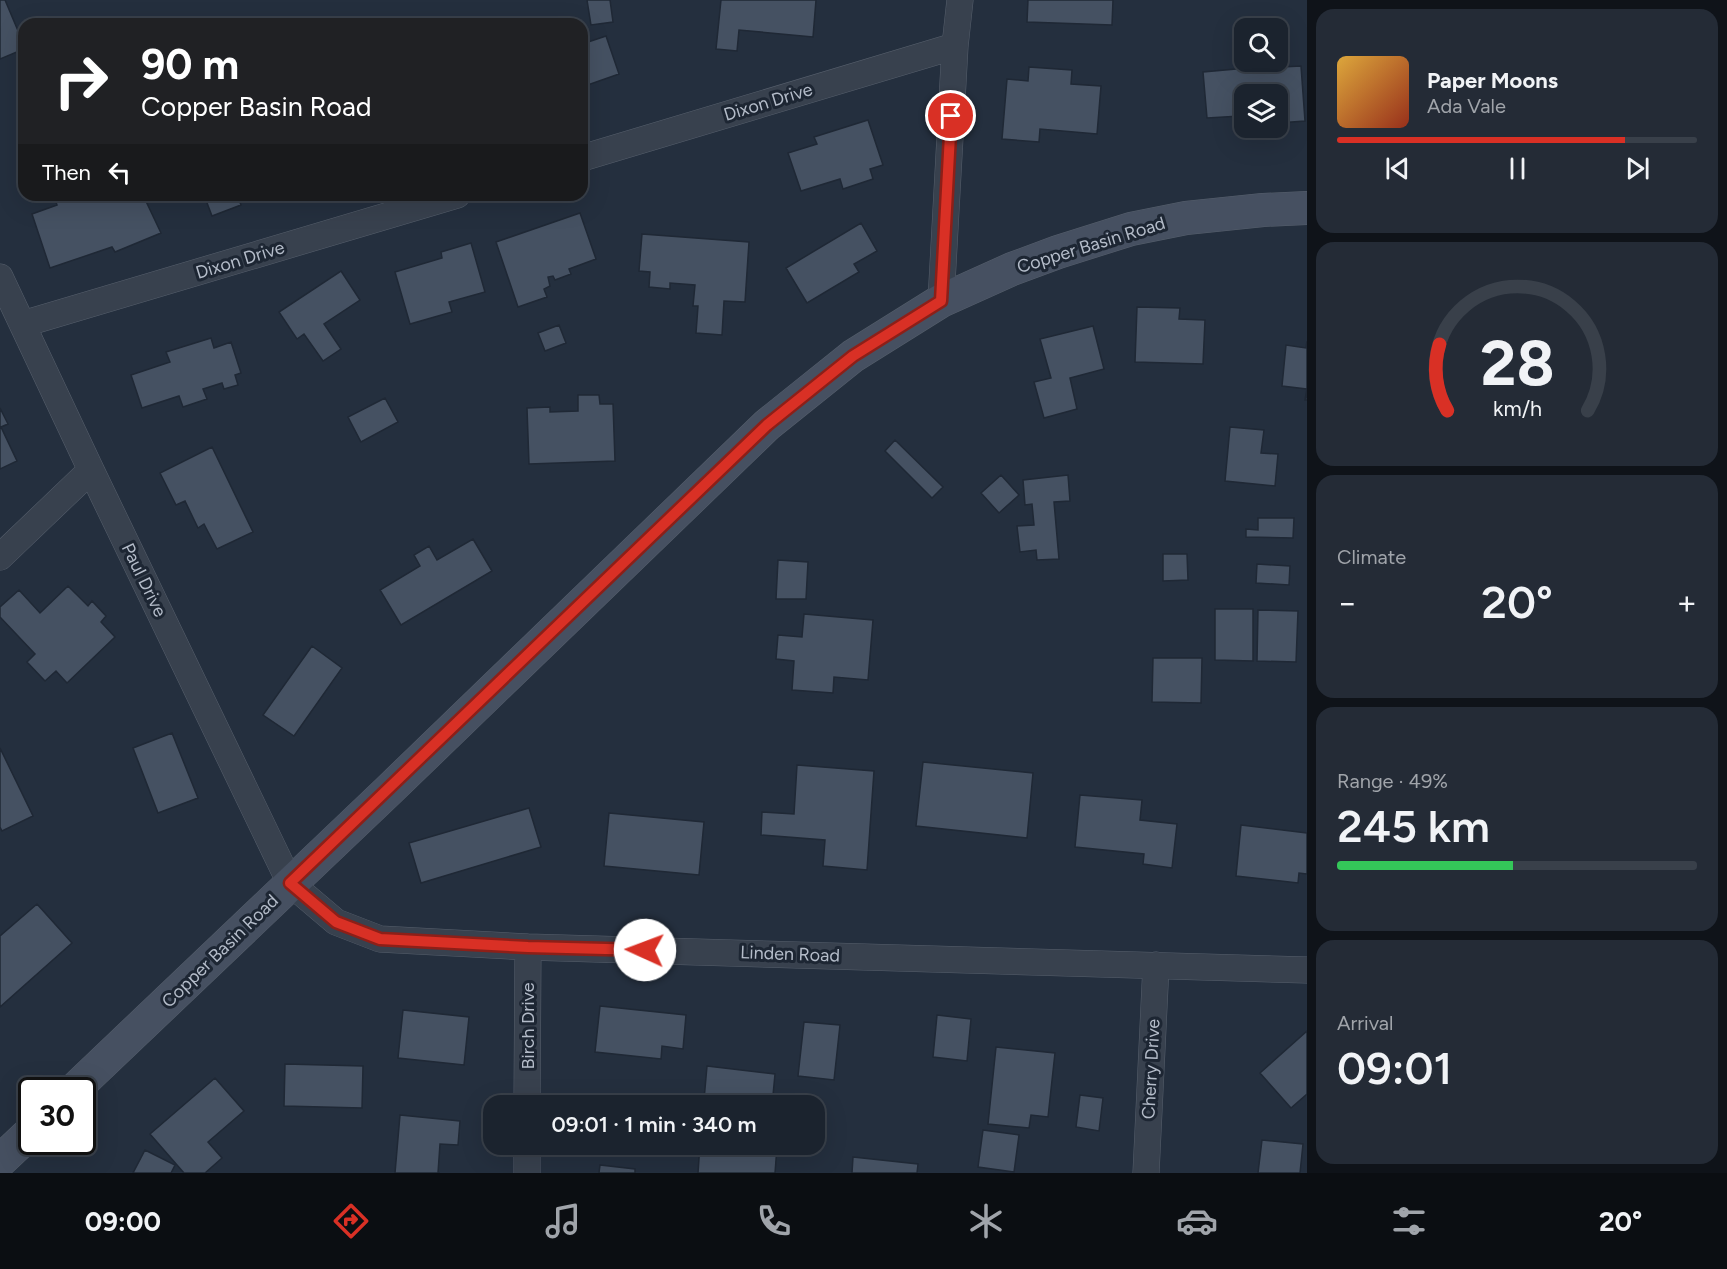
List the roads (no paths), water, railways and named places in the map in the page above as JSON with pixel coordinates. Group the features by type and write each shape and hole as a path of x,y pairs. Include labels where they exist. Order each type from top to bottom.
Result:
{"street":[{"path":"941,301 955,46 960,0"},
{"name":"Dixon Drive","path":"588,156 955,46"},
{"name":"Dixon Drive","path":"23,324 437,201"},
{"name":"Copper Basin Road","path":"88,1077 767,425 853,356 941,301 1012,268 1058,252 1131,230 1186,218 1307,208"},
{"name":"Paul Drive","path":"0,277 290,883"},
{"path":"0,557 91,470"},
{"name":"Linden Road","path":"290,883 336,922 380,939 528,947 1307,970"},
{"name":"Birch Drive","path":"527,1095 528,947"},
{"name":"Cherry Drive","path":"1146,1173 1156,964"},
{"path":"0,1161 18,1144"},
{"path":"527,1155 527,1173"}]}
